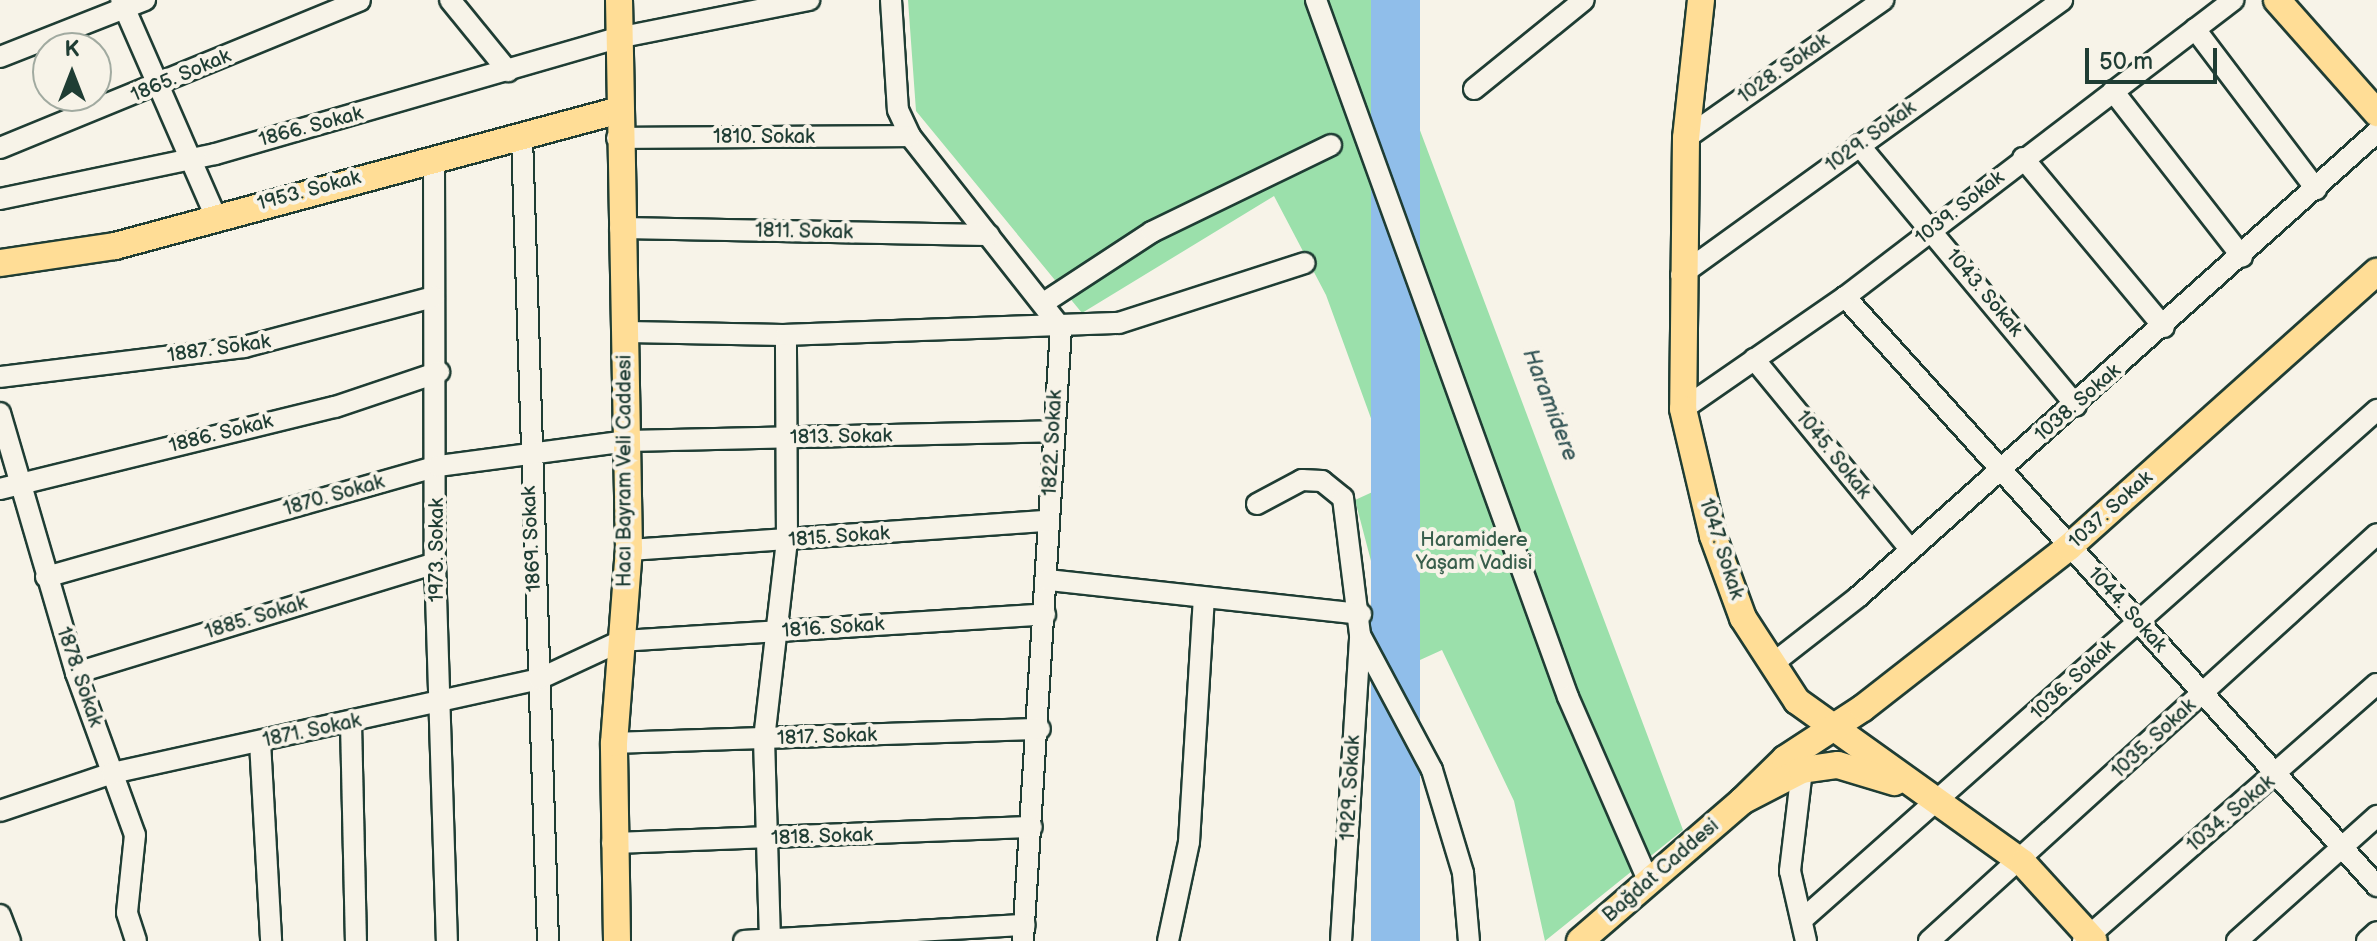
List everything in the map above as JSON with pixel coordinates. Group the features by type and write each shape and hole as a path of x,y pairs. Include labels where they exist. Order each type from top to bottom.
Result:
{"main road":[{"name":"Hacı Bayram Veli Caddesi","path":"617,941 612,843 614,743 629,550 625,332 616,111 619,0"},
{"name":"1047. Sokak","path":"1701,0 1686,138 1681,275 1683,409 1727,579 1771,665 1829,728 2023,863 2088,939"},
{"path":"2277,0 2377,113"},
{"name":"1953. Sokak","path":"0,263 115,246 616,111"},
{"name":"1037. Sokak","path":"1742,801 1829,728 2069,547 2377,272"},
{"path":"1742,801 1802,770 1838,765 1914,789"},
{"name":"Bağdat Caddesi","path":"1580,941 1742,801"}],"street":[{"path":"0,57 123,5 145,0"},
{"name":"1865. Sokak","path":"0,148 160,86 360,0"},
{"path":"450,0 508,71"},
{"name":"1866. Sokak","path":"0,199 194,158 617,38 746,7 809,0"},
{"path":"891,0 898,110 910,136 1045,302 1061,328"},
{"path":"1316,0 1568,697 1649,882"},
{"path":"1474,89 1584,0"},
{"name":"1028. Sokak","path":"1686,138 1883,0"},
{"name":"1029. Sokak","path":"1681,275 2062,0"},
{"name":"1039. Sokak","path":"1683,409 1845,297 2233,0"},
{"path":"123,5 194,158 216,217"},
{"path":"2195,29 2316,189"},
{"path":"2113,91 2242,257"},
{"name":"1038. Sokak","path":"1771,665 1911,550 2076,405 2377,132"},
{"name":"1810. Sokak","path":"617,138 910,136"},
{"name":"1869. Sokak","path":"522,137 528,459 548,941"},
{"path":"1045,302 1152,232 1331,145"},
{"name":"1043. Sokak","path":"1859,145 2076,405"},
{"path":"2023,158 2164,327"},
{"name":"1973. Sokak","path":"434,159 433,297 439,372 435,563 442,704 447,941"},
{"name":"1811. Sokak","path":"620,228 989,235"},
{"path":"625,332 786,335 1061,328 1154,315 1305,263"},
{"name":"1887. Sokak","path":"0,377 244,347 433,297"},
{"name":"1044. Sokak","path":"1845,297 2202,693 2279,773 2377,886"},
{"name":"1822. Sokak","path":"1024,933 1040,729 1048,521 1061,328"},
{"path":"770,940 764,739 787,541 786,335"},
{"name":"1045. Sokak","path":"1754,359 1911,550"},
{"name":"1886. Sokak","path":"8,486 335,407 439,372"},
{"name":"1036. Sokak","path":"1804,918 1939,803 2138,621 2377,410"},
{"name":"1878. Sokak","path":"0,413 8,486 46,577 76,673 135,835 127,913 136,941"},
{"name":"1813. Sokak","path":"627,441 1054,431"},
{"name":"1870. Sokak","path":"46,577 438,466 528,459 627,441"},
{"path":"1257,504 1302,480 1322,481 1343,498 1360,625 1432,770 1463,873 1469,941"},
{"name":"1815. Sokak","path":"629,550 1048,521"},
{"name":"1035. Sokak","path":"1929,941 2023,863 2202,693 2377,534"},
{"name":"1885. Sokak","path":"76,673 435,563"},
{"path":"1048,580 1204,599 1360,625"},
{"path":"1168,941 1189,842 1204,599"},
{"name":"1816. Sokak","path":"621,641 1045,614"},
{"name":"1929. Sokak","path":"1341,941 1360,625"},
{"name":"1871. Sokak","path":"0,811 112,773 442,704 539,679 621,641"},
{"name":"1034. Sokak","path":"2088,939 2377,684"},
{"path":"351,723 356,941"},
{"name":"1817. Sokak","path":"614,743 1040,729"},
{"path":"260,742 271,941"},
{"path":"1802,770 1790,871 1804,918 1806,941"},
{"path":"2237,941 2377,816"},
{"name":"1818. Sokak","path":"612,843 1032,827"},
{"path":"0,915 10,941"},
{"path":"2367,941 2377,932"},
{"path":"744,941 1024,933"}],"green space":[{"name":"Haramidere Yaşam Vadisi","path":"908,0 1371,0 1683,830 1545,941 1514,801 1442,650 1398,670 1380,647 1371,561 1355,500 1390,484 1374,458 1380,443 1326,295 1274,196 1082,313 916,111"}],"water":[{"path":"1371,0 1420,0 1420,941 1371,941"}],"water label":[{"name":"Haramidere","path":"1550,405"}]}
